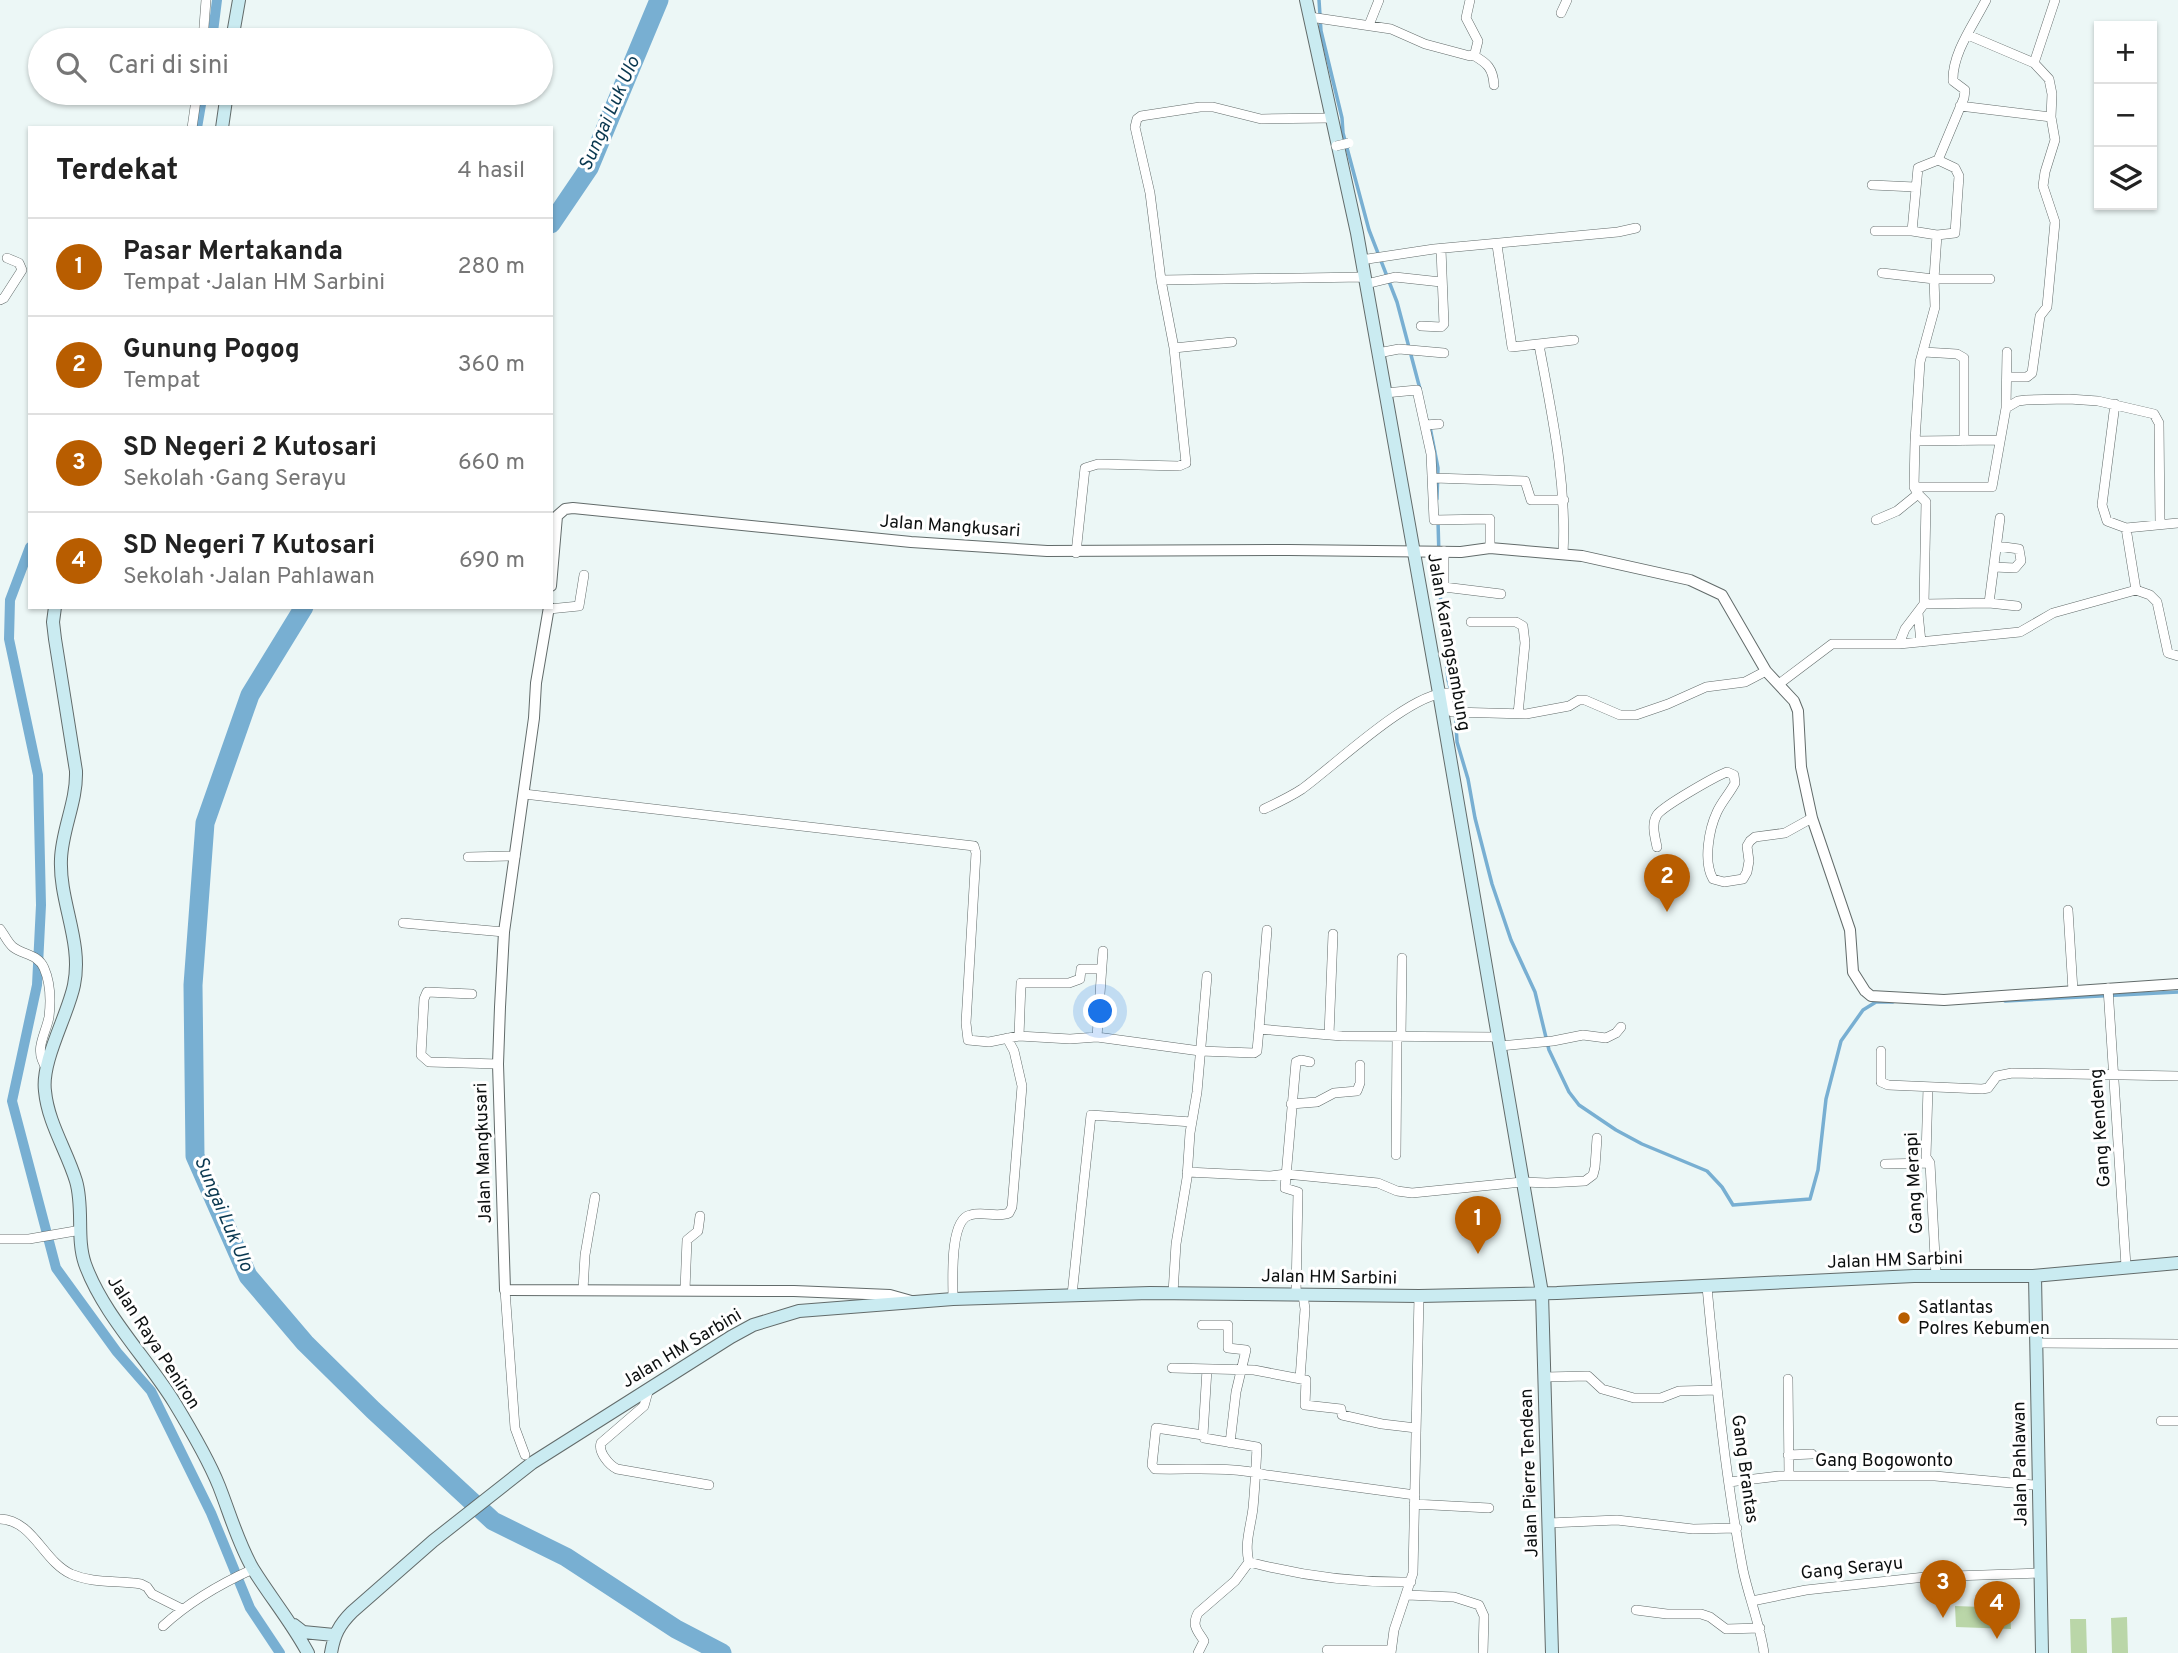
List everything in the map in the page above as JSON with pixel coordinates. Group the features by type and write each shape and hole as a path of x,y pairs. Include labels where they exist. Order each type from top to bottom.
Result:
{"main road":[{"path":"234,28 239,0"},
{"name":"Jalan Karangsambung","path":"1306,0 1332,118 1368,259 1365,281 1542,1293"},
{"path":"222,126 225,105"},
{"name":"Jalan Raya Peniron","path":"55,609 55,639 76,771 76,789 61,866 72,925 76,968 74,986 47,1069 44,1088 47,1104 79,1192 80,1250 93,1282 174,1402 218,1483 234,1528 253,1569 293,1625 308,1653"},
{"name":"Jalan HM Sarbini","path":"334,1635 346,1617 397,1571 523,1470 731,1337 753,1325 775,1318 827,1308 953,1299 1173,1293 1419,1296 1542,1293 1936,1276 2035,1276 2178,1263"},
{"name":"Jalan Pahlawan","path":"2035,1276 2042,1653"},
{"name":"Jalan Pierre Tendean","path":"1542,1293 1552,1653"},
{"path":"293,1625 303,1632 334,1635 331,1653"}],"street":[{"path":"204,28 206,0"},
{"path":"1369,25 1379,0"},
{"path":"1470,0 1466,18 1478,41 1473,55"},
{"path":"1560,13 1567,0"},
{"path":"1912,231 1918,168 1938,160 1960,106 1965,90 1953,80 1953,76 1968,35 1986,0"},
{"path":"2034,63 2055,0"},
{"path":"1311,17 1391,29 1425,44 1473,55 1488,64 1493,73 1494,85"},
{"path":"1968,35 2034,63 2049,79 2052,94 2050,117 2055,140 2043,186 2054,222 2047,307 2040,316 2032,373 2027,377 2007,377"},
{"path":"192,126 195,105"},
{"path":"1960,106 2050,117"},
{"path":"1076,552 1085,468 1098,464 1180,466 1186,463 1174,348 1161,280 1150,193 1135,127 1137,119 1200,107 1261,119 1332,118"},
{"path":"1875,231 1955,233 1959,176 1955,168 1938,160"},
{"path":"1872,185 1915,187"},
{"path":"1368,259 1636,229"},
{"path":"1899,644 1905,629 1924,604 1926,502 1916,491 1915,441 1918,372 1935,307 1937,234"},
{"path":"1497,245 1510,345 1514,349 1574,340"},
{"path":"1421,327 1444,326 1441,249"},
{"path":"0,300 22,270 19,263 7,258"},
{"path":"1882,273 1934,279 1990,279"},
{"path":"1161,280 1365,281 1395,277 1441,282"},
{"path":"1174,348 1233,342"},
{"path":"1539,345 1558,444 1564,500 1563,554"},
{"path":"1378,353 1399,349 1444,353"},
{"path":"1923,352 1957,354 1964,358 1964,441"},
{"path":"1876,520 1897,510 1916,491 1992,487 2006,408 2007,352"},
{"path":"1385,393 1416,389 1426,425 1434,478 1434,520 1490,519 1490,548"},
{"path":"2006,408 2026,400 2098,401 2154,414 2159,423 2160,523"},
{"path":"2115,404 2102,505 2108,521 2126,528 2178,523"},
{"path":"1426,425 1438,424"},
{"path":"1915,441 2000,440"},
{"path":"1434,478 1525,481 1531,500 1564,500"},
{"name":"Jalan Mangkusari","path":"553,566 558,516 565,509 573,508 911,542 1076,552 1461,552 1490,548 1563,554 1690,580 1722,595 1766,671 1789,694 1798,711 1801,766 1812,817 1850,930 1853,972 1864,991 1871,996 1944,1000 2073,991 2108,994 2178,984"},
{"path":"1989,603 2000,518"},
{"path":"2126,528 2136,590"},
{"path":"1994,567 2015,568 2021,561 2019,549 1997,546"},
{"path":"1440,551 1444,587 1501,594"},
{"path":"553,608 579,606 584,575"},
{"path":"1779,684 1828,646 1899,644 2020,632 2053,613 2136,590 2157,602 2168,653 2178,656"},
{"path":"1924,604 1989,603 2017,606"},
{"name":"Jalan Mangkusari","path":"505,1290 498,1064 504,932 534,718 536,683 549,609"},
{"path":"1918,613 1921,642"},
{"path":"1471,622 1516,622 1523,626 1525,643 1518,714"},
{"path":"1264,809 1300,790 1415,702 1439,693 1448,693 1448,709 1456,713 1518,714 1569,706 1584,700 1620,715 1636,715 1668,705 1706,687 1745,682 1766,671"},
{"path":"1657,847 1654,827 1657,814 1727,772 1734,775 1735,783 1716,814 1712,828 1707,863 1713,879 1724,882 1743,878 1747,872 1747,846 1750,841 1755,837 1785,833 1812,817"},
{"path":"524,794 974,846 976,853 968,980 969,1041 1019,1036 1070,1039 1097,1037 1200,1051 1256,1053 1267,930"},
{"path":"468,857 515,856"},
{"path":"2068,910 2073,991"},
{"path":"403,923 504,932"},
{"path":"0,929 14,948 27,952 43,964 51,987 48,1019 40,1049 40,1060 47,1069"},
{"path":"1329,1035 1333,934"},
{"path":"1097,1037 1102,951"},
{"path":"1396,1155 1402,958"},
{"path":"1019,1036 1021,983 1069,983 1080,979 1082,969 1101,969"},
{"path":"1173,1293 1175,1253 1187,1172 1207,976"},
{"path":"472,993 427,992 424,999 421,1055 429,1062 498,1064"},
{"name":"Gang Kendeng","path":"2108,994 2126,1266"},
{"path":"1259,1029 1329,1035 1499,1042 1553,1041 1583,1035 1606,1038 1621,1027"},
{"path":"953,1299 957,1227 960,1222 970,1214 1000,1216 1009,1213 1012,1207 1022,1086 1014,1051 1007,1038"},
{"path":"1881,1051 1881,1078 1884,1084 1983,1089 1988,1088 1997,1076 2012,1073 2178,1076"},
{"path":"1300,1379 1304,1319 1300,1295 1298,1192 1284,1188 1296,1062 1310,1062"},
{"path":"1291,1104 1317,1102 1334,1093 1357,1091 1360,1065"},
{"name":"Gang Merapi","path":"1928,1087 1926,1157 1930,1163 1936,1276"},
{"path":"1072,1295 1091,1115 1192,1122"},
{"path":"1187,1172 1270,1176 1286,1174 1378,1183 1397,1191 1412,1193 1522,1182 1585,1181 1592,1175 1595,1167 1597,1138"},
{"path":"1885,1164 1930,1163"},
{"path":"583,1290 585,1255 595,1197"},
{"path":"685,1290 687,1241 698,1231 700,1216"},
{"path":"0,1239 29,1239 81,1230"},
{"name":"Gang Brantas","path":"1707,1287 1729,1482 1743,1571 1760,1628 1764,1653"},
{"path":"525,1455 514,1428 505,1290 872,1293 900,1296 915,1302"},
{"path":"1327,1650 1391,1652 1394,1630 1413,1573 1419,1296"},
{"path":"1202,1325 1228,1325 1228,1348 1246,1350 1230,1443"},
{"path":"2037,1343 2178,1344"},
{"path":"1172,1368 1241,1369 1306,1380 1304,1405 1341,1409 1342,1415 1360,1420 1416,1428"},
{"path":"1203,1435 1207,1369"},
{"path":"1545,1377 1588,1376 1602,1389 1634,1398 1661,1398 1679,1391 1717,1390"},
{"path":"1788,1379 1789,1476"},
{"path":"649,1388 645,1405 601,1443 602,1452 611,1466 617,1469 709,1485"},
{"path":"2161,1420 2178,1421"},
{"path":"1198,1653 1205,1641 1198,1633 1195,1619 1236,1581 1249,1562 1248,1535 1256,1472 1257,1447 1156,1428 1153,1467 1189,1471 1214,1468 1256,1472 1414,1499 1489,1508"},
{"path":"1788,1455 1812,1454"},
{"name":"Gang Bogowonto","path":"1729,1482 1789,1476 1952,1476 2034,1485 2038,1488"},
{"path":"0,1519 17,1523 51,1560 71,1573 89,1580 141,1584 152,1594 182,1609"},
{"path":"1549,1523 1617,1520 1693,1529 1737,1528"},
{"path":"1249,1562 1303,1576 1410,1582"},
{"path":"163,1626 182,1609 223,1583 253,1569"},
{"name":"Gang Serayu","path":"1752,1601 1806,1590 1925,1577 2040,1573"},
{"path":"1407,1595 1454,1597 1479,1605 1484,1616 1483,1653"},
{"path":"1636,1610 1701,1614 1726,1629 1760,1628"}],"green space":[{"path":"1955,1606 2010,1608 2011,1629 1956,1627"},
{"path":"2127,1617 2128,1653 2112,1653 2111,1618"},
{"path":"2070,1619 2086,1619 2087,1653 2071,1653"}],"waterway":[{"path":"214,28 217,0"},
{"name":"Sungai Luk Ulo","path":"553,221 589,168 659,0"},
{"path":"1319,0 1321,31 1342,118 1343,133 1369,230 1397,302 1420,389"},
{"path":"197,126 201,105"},
{"path":"1430,427 1438,468 1437,499"},
{"path":"1438,521 1440,592 1448,680 1455,706 1457,742 1468,779 1475,818 1492,884 1511,940 1535,992 1549,1050 1569,1092 1579,1105 1642,1144 1707,1171 1722,1187 1733,1205 1810,1199 1818,1170 1826,1099 1841,1041 1863,1010 1876,1002 1893,1002"},
{"path":"28,552 10,600 9,639 38,775 41,905 37,985 12,1101 56,1268 117,1352 151,1391 211,1513 250,1608 280,1653"},
{"name":"Sungai Luk Ulo","path":"303,609 250,695 205,823 193,985 195,1156 248,1276 305,1343 373,1410 493,1521 566,1557 676,1629 722,1653"},
{"path":"2005,1001 2178,992"}],"place":[{"name":"Gunung Pogog","path":"1667,912"},
{"name":"Pasar Mertakanda","path":"1478,1254"},
{"name":"Satlantas Polres Kebumen","path":"1904,1318"},
{"name":"SD Negeri 2 Kutosari","path":"1943,1618"},
{"name":"SD Negeri 7 Kutosari","path":"1997,1639"}]}
